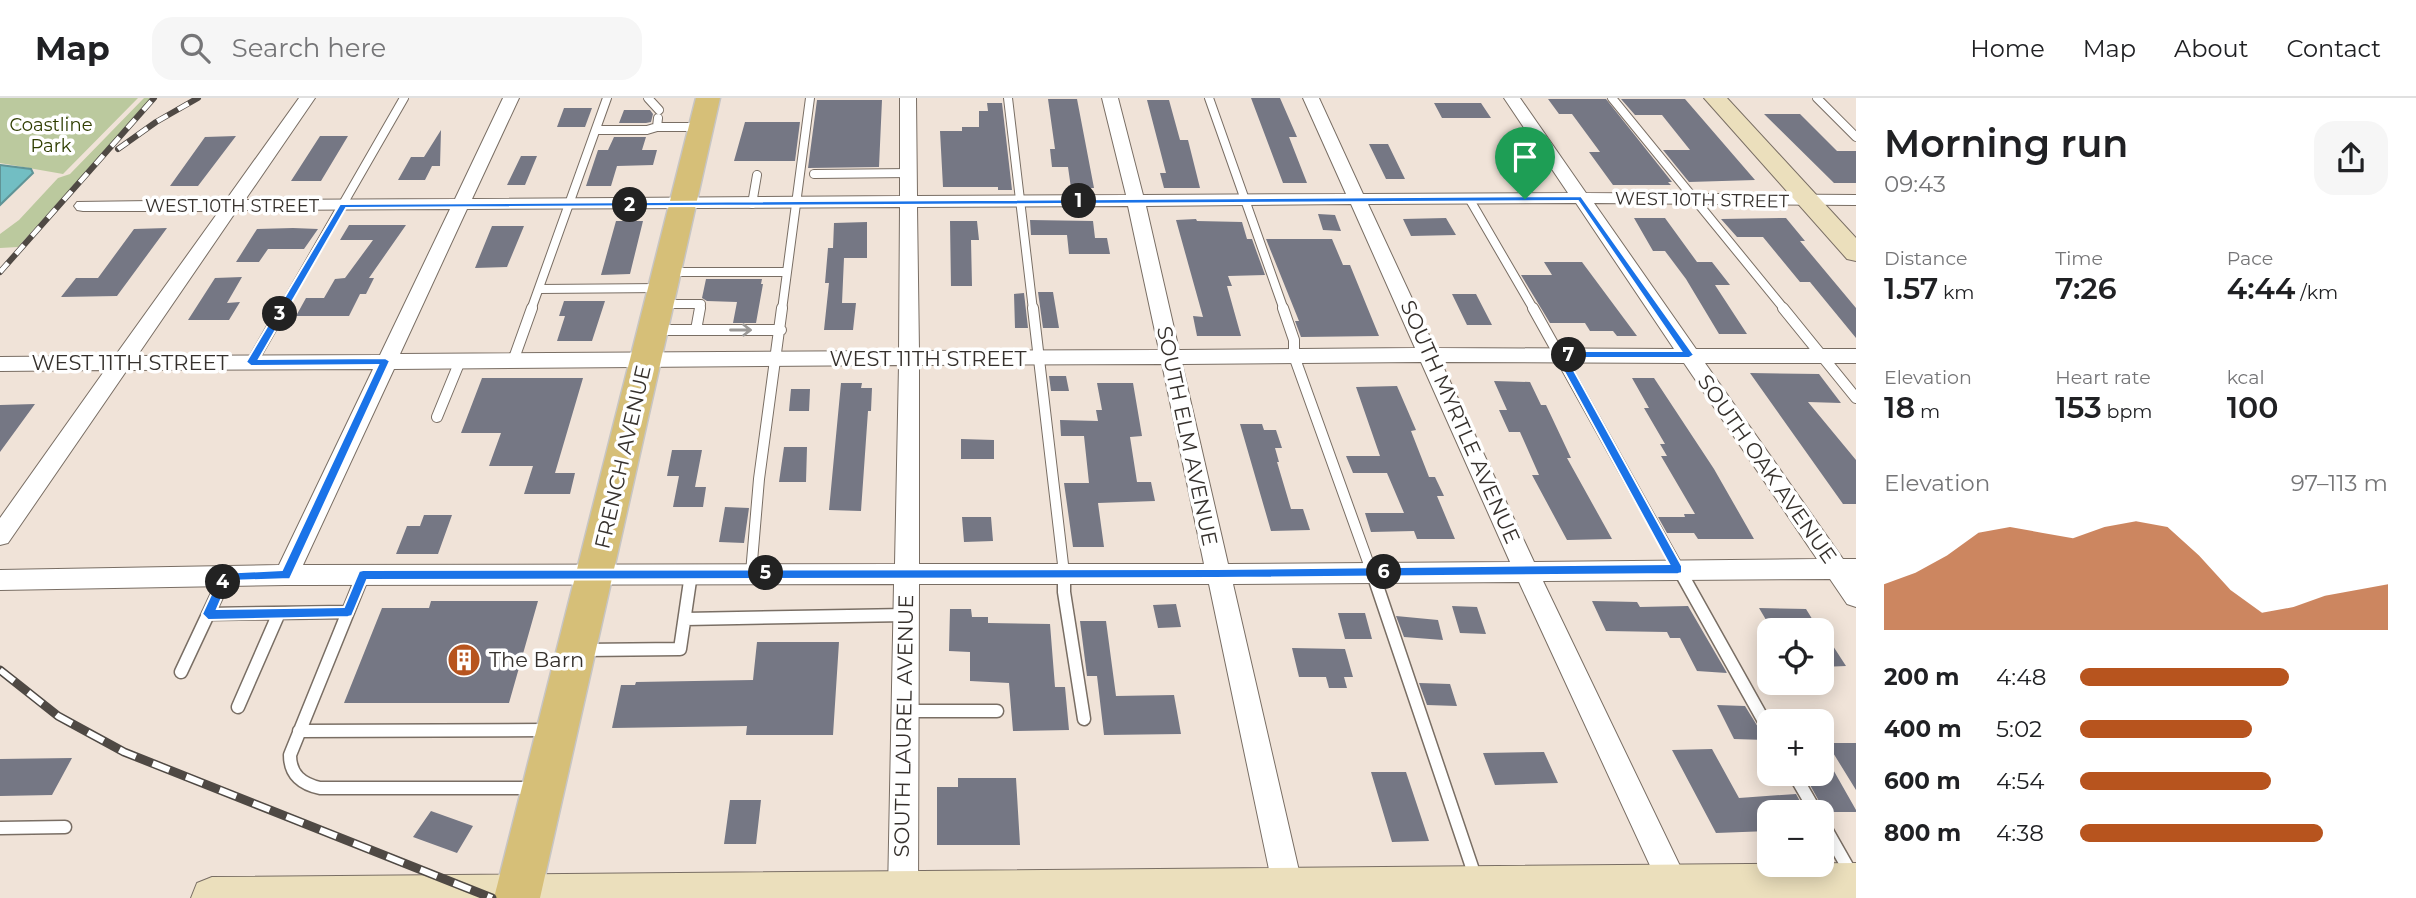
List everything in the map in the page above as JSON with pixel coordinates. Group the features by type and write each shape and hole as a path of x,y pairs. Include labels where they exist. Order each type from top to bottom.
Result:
{"main road":[{"name":"FRENCH AVENUE","path":"518,896 708,98"},
{"path":"1715,98 1856,253"},
{"path":"212,898 1289,893 1479,887 1677,891 1856,883"}],"street":[{"path":"0,536 307,98"},
{"path":"286,575 458,205 511,98"},
{"name":"SOUTH LAUREL AVENUE","path":"902,893 911,202 908,98"},
{"name":"SOUTH ELM AVENUE","path":"1110,98 1136,201 1216,573 1289,893"},
{"name":"SOUTH MYRTLE AVENUE","path":"1311,98 1526,570 1677,891"},
{"name":"SOUTH OAK AVENUE","path":"1512,98 1689,355 1846,569 1856,597"},
{"name":"WEST 10TH STREET","path":"83,206 684,205 1581,198 1808,202 1856,200"},
{"name":"WEST 11TH STREET","path":"0,364 1429,355 1856,356"},
{"path":"0,580 286,575 1846,569"}],"lane":[{"path":"251,362 404,98"},
{"path":"513,361 571,205 607,98"},
{"path":"648,98 658,118"},
{"path":"751,573 759,479 810,98"},
{"path":"1008,98 1064,573 1064,592 1084,719"},
{"path":"1209,98 1294,340 1294,356 1479,887"},
{"path":"1612,98 1856,398"},
{"path":"1817,98 1856,137"},
{"path":"597,130 647,130 658,118"},
{"path":"658,118 702,127"},
{"path":"814,174 910,173"},
{"path":"752,204 757,175"},
{"path":"1470,200 1560,355 1757,709"},
{"path":"661,299 787,272"},
{"path":"538,289 701,304 696,330"},
{"path":"661,299 696,330 781,330"},
{"path":"437,417 460,361"},
{"path":"577,650 680,649 691,574"},
{"path":"363,575 299,731 289,761 294,774 309,786 320,788 544,788"},
{"path":"181,672 226,576"},
{"path":"208,614 348,612"},
{"path":"238,707 279,613"},
{"path":"685,619 906,615"},
{"path":"905,711 998,711"},
{"path":"299,731 558,730"},
{"path":"0,828 65,827"},
{"path":"1834,844 1856,883"}],"green space":[{"name":"Coastline Park","path":"0,98 138,98 63,174 0,163"},
{"path":"144,98 152,98 18,247 0,248 0,234 19,220 58,178 70,174"}],"water":[{"path":"0,165 31,169 33,173 0,205"}],"building":[{"path":"1251,98 1280,98 1297,137 1289,137 1307,183 1283,183"},
{"path":"1048,99 1077,99 1094,188 1071,188 1068,167 1052,167 1050,149 1055,149"},
{"path":"1548,99 1606,99 1672,182 1668,182 1671,185 1613,185 1589,152 1600,152 1572,114 1559,114"},
{"path":"1621,99 1685,99 1755,180 1689,182 1663,150 1690,150 1662,115 1635,115"},
{"path":"817,100 882,100 879,167 808,168"},
{"path":"1147,100 1169,100 1180,140 1188,140 1200,188 1164,188 1160,173 1166,173"},
{"path":"987,103 1002,103 1012,190 998,190 998,187 943,187 940,131 962,131 962,127 979,127 979,111 988,111"},
{"path":"1434,103 1481,103 1491,118 1442,118"},
{"path":"564,108 592,108 585,127 557,127"},
{"path":"624,110 650,110 653,114 651,122 619,123"},
{"path":"1764,114 1800,114 1837,151 1856,151 1856,183 1834,183"},
{"path":"745,122 800,122 795,161 734,161"},
{"path":"441,130 440,166 432,166 425,180 398,180 411,157 424,157"},
{"path":"236,136 198,186 170,186 205,137"},
{"path":"320,136 348,136 321,181 291,181"},
{"path":"614,137 646,137 642,150 657,150 653,165 617,166 611,186 586,186 598,150 608,150"},
{"path":"1369,144 1388,144 1405,179 1386,179"},
{"path":"521,156 537,156 525,185 507,185"},
{"path":"1318,214 1335,215 1341,231 1323,230"},
{"path":"1446,218 1456,235 1411,236 1403,219"},
{"path":"1634,218 1665,218 1697,262 1712,262 1730,285 1715,285 1747,334 1719,334 1686,279 1665,251 1653,251"},
{"path":"1786,218 1805,241 1800,241 1856,308 1856,338 1810,282 1800,282 1763,237 1737,237 1721,219"},
{"path":"1030,220 1093,221 1095,238 1107,238 1110,254 1069,254 1067,235 1031,235"},
{"path":"1176,220 1242,222 1247,239 1252,239 1265,275 1228,276 1232,286 1227,286 1241,336 1197,336 1193,316 1203,317"},
{"path":"616,221 643,221 630,274 601,275"},
{"path":"950,221 977,221 979,240 971,240 972,286 951,286"},
{"path":"867,222 867,258 844,258 842,303 856,303 853,330 824,330 829,283 825,283 828,248 833,248 834,223"},
{"path":"349,225 406,225 369,278 374,278 366,294 360,294 349,316 296,316 306,298 324,298 335,279 345,278 373,240 340,240"},
{"path":"492,226 524,226 507,267 475,268"},
{"path":"167,228 117,296 61,297 76,278 98,278 134,229"},
{"path":"257,229 318,229 304,249 268,249 259,262 236,262"},
{"path":"1266,239 1332,239 1343,265 1350,265 1379,336 1301,337 1295,321 1299,321"},
{"path":"1544,262 1582,262 1637,336 1617,336 1613,331 1590,331 1585,323 1550,323 1521,275 1552,275"},
{"path":"242,277 227,303 240,302 229,320 188,320 215,278"},
{"path":"706,279 762,279 756,323 733,323 737,302 707,301 702,298"},
{"path":"1038,292 1053,292 1059,328 1043,328"},
{"path":"1024,293 1028,328 1015,328 1014,294"},
{"path":"1452,294 1476,294 1492,325 1467,325"},
{"path":"564,301 605,301 592,341 557,341 565,316 559,316"},
{"path":"1750,373 1819,374 1841,403 1808,402 1856,460 1856,504 1843,504"},
{"path":"1049,376 1066,376 1069,391 1051,391"},
{"path":"482,378 583,378 555,473 575,473 570,494 524,494 533,466 489,466 501,433 461,433"},
{"path":"1632,378 1654,378 1714,469 1754,539 1698,539 1694,533 1667,533 1658,517 1685,517 1684,514 1695,514 1661,456 1667,456 1660,444 1665,444 1644,408 1649,408"},
{"path":"1494,381 1530,382 1541,405 1546,405 1571,458 1567,458 1612,539 1567,540 1532,475 1539,475 1520,432 1509,432 1499,410 1507,410"},
{"path":"841,383 862,383 861,388 872,388 861,511 829,510"},
{"path":"1097,383 1133,383 1142,436 1130,437 1137,482 1151,482 1155,501 1098,503 1104,547 1073,547 1064,483 1089,483 1084,436 1061,436 1060,420 1098,421 1096,410 1102,410"},
{"path":"1397,386 1416,430 1411,431 1429,477 1435,477 1444,496 1437,496 1455,539 1417,539 1414,531 1371,532 1365,513 1404,513 1387,473 1353,473 1346,456 1380,456 1356,387"},
{"path":"791,389 810,389 809,411 789,411"},
{"path":"35,404 0,452 0,405"},
{"path":"1240,424 1262,424 1264,430 1276,430 1282,448 1275,448 1277,462 1291,509 1303,509 1310,530 1271,531"},
{"path":"961,439 994,440 994,459 961,459"},
{"path":"784,447 807,447 806,482 779,482"},
{"path":"672,450 702,450 695,487 706,487 703,507 673,507 679,476 667,476"},
{"path":"725,507 749,508 744,543 719,542"},
{"path":"424,515 452,515 438,554 396,554 407,526 420,526"},
{"path":"962,517 991,517 993,541 964,542"},
{"name":"The Barn","path":"431,601 538,601 509,703 344,703 382,608 429,608"},
{"path":"1592,601 1637,602 1640,607 1688,606 1727,673 1697,671 1680,638 1670,638 1667,632 1606,631"},
{"path":"1176,604 1181,627 1158,628 1153,605"},
{"path":"1452,606 1477,607 1486,634 1460,633"},
{"path":"1759,608 1806,609 1812,618 1765,618"},
{"path":"950,609 971,609 972,617 988,617 988,623 1050,624 1055,687 1065,687 1069,730 1013,731 1009,683 970,681 970,652 949,651"},
{"path":"1338,613 1365,613 1372,639 1345,639"},
{"path":"1396,616 1438,620 1443,640 1404,637"},
{"path":"1080,621 1106,621 1116,696 1174,695 1181,734 1104,735 1097,676 1087,676"},
{"path":"757,642 839,642 833,735 746,735 747,726 612,728 621,685 635,685 636,682 753,680"},
{"path":"1292,648 1345,649 1353,677 1344,677 1347,688 1329,688 1326,677 1299,677"},
{"path":"1834,648 1846,666 1834,666"},
{"path":"1419,683 1450,684 1457,706 1427,705"},
{"path":"1717,705 1745,706 1757,725 1757,740 1734,739"},
{"path":"1834,743 1856,743 1856,790 1834,754"},
{"path":"1712,749 1739,798 1796,794 1799,800 1757,800 1757,831 1716,833 1672,750"},
{"path":"1544,752 1558,783 1495,785 1483,753"},
{"path":"72,758 52,795 0,796 0,759"},
{"path":"1834,771 1856,812 1834,812 1834,800 1818,800 1811,786 1834,786"},
{"path":"1371,772 1406,772 1429,841 1392,842"},
{"path":"958,778 1016,778 1020,845 937,845 937,787 958,787"},
{"path":"730,800 761,800 756,844 724,844"},
{"path":"431,811 473,826 457,853 413,837"}],"railway":[{"path":"0,272 154,98"},
{"path":"118,149 156,122 198,98"},
{"path":"0,670 58,716 124,752 492,898"}],"place":[{"name":"The Barn","path":"464,660"}],"route":[{"path":"1581,198 1689,355 1560,355 1678,569 363,575 348,612 208,614 226,576 286,575 385,361 251,362 343,205 1525,199 1581,198"}]}
